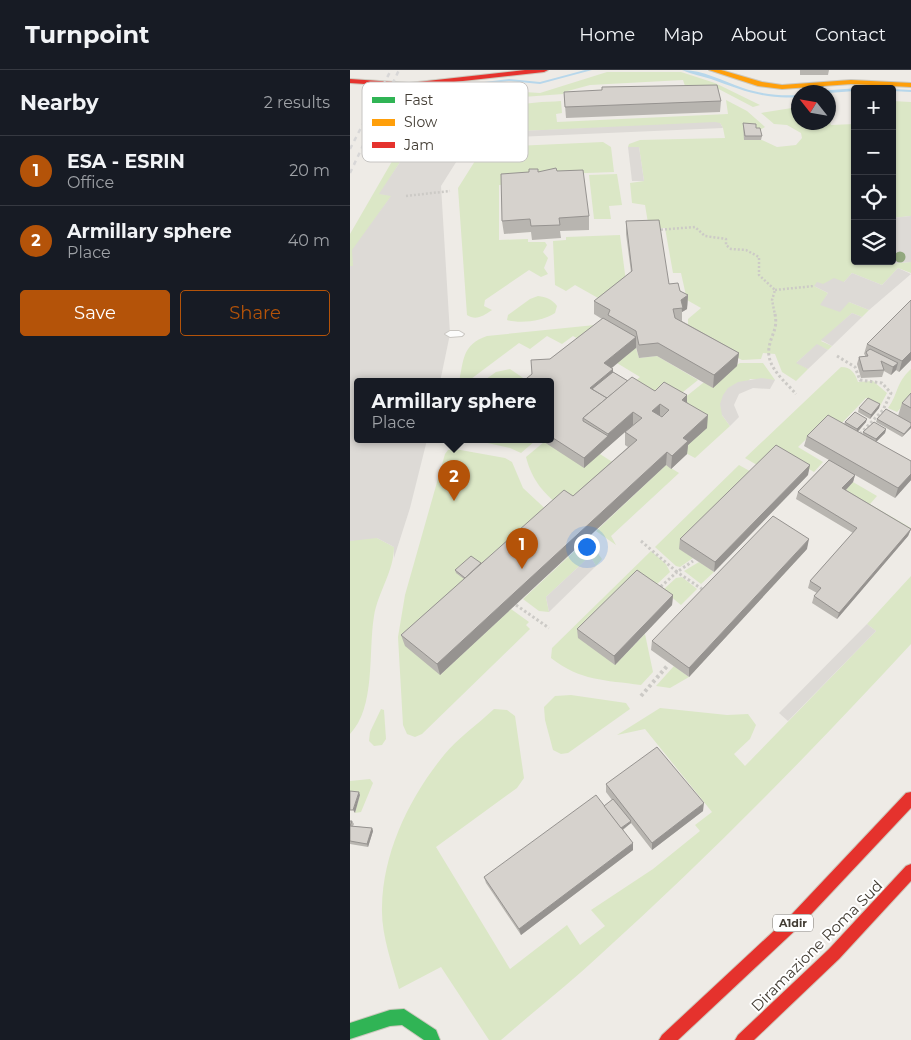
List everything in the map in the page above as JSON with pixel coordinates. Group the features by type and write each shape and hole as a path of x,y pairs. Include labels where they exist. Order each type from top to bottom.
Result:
{"main road":[{"path":"430,82 494,73 544,70"},
{"path":"713,70 782,88 851,82 911,85"},
{"path":"350,80 374,82"},
{"name":"A1dir","path":"667,1040 796,920 911,798"},
{"name":"Diramazione Roma Sud","path":"742,1040 834,954 911,871"},
{"path":"350,1031 390,1018 404,1017 431,1035 432,1040"}],"path":[{"path":"406,196 450,191"},
{"path":"652,230 694,227 705,236 726,239 726,245 731,250 746,250 759,256 759,274 775,290"},
{"path":"775,290 814,286"},
{"path":"775,290 772,300 777,325 769,348 770,363 796,394"},
{"path":"837,356 855,368 860,380 876,380 884,383 891,394 883,410 856,438"},
{"path":"641,541 669,563 677,572 702,589"},
{"path":"657,590 677,572 694,561"},
{"path":"516,605 549,628"},
{"path":"641,696 668,666"}],"green space":[{"path":"607,72 681,72 715,83 760,105 753,107 711,85 685,86 683,80 590,85 564,92 563,94 528,97 528,92 540,93"},
{"path":"726,100 747,111 765,127 744,140 762,140 777,147 796,145 802,138 801,133 796,130 836,130 836,125 851,124 851,265 896,265 896,263 911,262 911,273 898,268 882,285 852,273 844,282 814,286 828,293 821,305 849,302 869,310 862,317 852,313 821,341 832,346 828,350 817,345 797,362 808,369 796,381 782,372 775,354 763,353 761,359 742,360 684,329 688,325 688,319 701,308 687,300 681,273 673,273 665,228 649,229 645,205 632,203 630,183 644,181 639,147 628,147 629,144 640,140 725,138 720,123 528,131 528,103 561,101 562,113 556,114 557,122 728,114"},
{"path":"896,101 911,102 911,216 896,218"},
{"path":"791,108 791,127 774,124 761,113"},
{"path":"603,142 611,147 614,172 560,174 527,184 499,185 499,240 528,239 528,242 545,242 547,245 543,252 548,258 544,268 548,274 541,277 529,270 485,300 484,306 492,310 483,316 473,318 467,315 458,188 474,162 528,162 528,145"},
{"path":"392,162 400,162 380,194 392,195 353,250 353,266 350,266 350,234"},
{"path":"617,174 622,205 609,206 611,219 594,219 589,175"},
{"path":"620,235 626,282 598,298 575,285 566,291 555,285 553,241 566,240 566,237"},
{"path":"538,296 549,299 557,306 555,313 532,321 519,322 507,320 508,315 530,299"},
{"path":"595,325 585,343 573,336 562,344 547,336 530,349 519,343 472,378 460,378 463,360 468,348 487,336"},
{"path":"636,348 639,358 657,356 698,380 673,400 627,388 640,377 617,363"},
{"path":"740,363 763,363 775,380 750,379 722,415 730,426 695,458 682,451 678,403 703,383"},
{"path":"841,367 852,371 858,382 873,381 887,393 880,406 866,398 840,425 828,418 798,447 823,462 814,472 774,448 757,465 745,458"},
{"path":"510,369 523,378 488,378 496,372"},
{"path":"911,369 911,397 897,412 888,408 902,379"},
{"path":"488,443 533,443 521,453 510,448"},
{"path":"543,443 549,443 600,454 620,467 561,507 539,485 531,473 526,457"},
{"path":"455,449 505,458 512,462 523,488 552,515 473,586 440,675 511,609 529,622 526,625 530,629 422,734 415,737 407,734 403,725 398,637 405,595 445,454 448,450"},
{"path":"666,465 679,473 611,536 616,545 596,531"},
{"path":"739,465 755,474 680,549 693,558 680,567 676,566 655,547"},
{"path":"853,482 877,496 870,504 911,528 908,536 840,496"},
{"path":"368,537 377,538 394,547 389,573 374,616 370,678 364,709 358,723 350,734 350,541"},
{"path":"581,545 588,549 592,545 602,559 596,566 590,556 546,597 549,612 539,611 523,599"},
{"path":"651,551 666,564 670,572 656,585 615,665 645,634 653,672 641,685 583,675 562,666 551,658 552,648"},
{"path":"699,562 714,572 701,584 684,571"},
{"path":"911,576 911,644 798,763 682,879 589,965 501,1040 489,1040 441,967 399,989 383,928 382,917 387,866 393,846 409,807 431,772 455,743 494,709 507,710 515,716 524,778 517,788 436,847 510,969 567,925 580,945 605,926 591,910 653,869 700,831 695,825 712,812 645,729 617,735 660,708 727,715 748,714 756,725 750,739 734,754 745,766 876,631 867,624"},
{"path":"682,577 697,589 681,605 663,590 676,578"},
{"path":"674,666 689,677 670,688 656,686"},
{"path":"571,695 626,703 630,709 568,753 561,754 553,750 545,720 544,707 555,696"},
{"path":"381,709 384,710 386,739 382,745 374,746 369,741 370,732"},
{"path":"370,779 373,783 361,812 355,813 360,795 350,793 350,781"}],"shaded area":[{"path":"715,122 720,123 723,128 528,136 528,131"},
{"path":"628,147 639,147 644,181 632,181"},
{"path":"400,162 456,162 441,186 450,334 441,378 354,378 354,443 426,443 410,508 394,558 394,547 377,538 350,541 350,266 353,266 352,250 391,196 379,194"},
{"path":"911,216 911,262 896,263 896,218"},
{"path":"898,268 911,274 869,310 849,302 840,312 820,305 828,293 814,286 817,282 823,284 834,278 844,282 852,273 882,285"},
{"path":"852,313 862,317 832,346 821,340"},
{"path":"817,344 828,350 808,369 796,363"},
{"path":"762,378 775,380 770,389 753,388 739,394 734,405 739,417 730,426 722,415 720,404 723,395 728,388 738,382"},
{"path":"590,556 596,566 549,612 546,597"},
{"path":"867,624 876,631 788,721 779,713"}],"building":[{"path":"717,85 721,101 565,107 564,92 602,90 602,87"},
{"path":"743,123 756,124 756,128 760,128 762,136 745,136"},
{"path":"556,168 557,171 583,170 589,216 559,218 560,225 531,226 530,219 502,221 501,174 529,172 529,169 538,169 538,172"},
{"path":"659,220 669,284 678,283 680,291 688,295 681,300 683,308 673,309 675,318 739,353 714,375 658,343 639,345 636,331 608,315 610,310 594,301 632,271 626,221"},
{"path":"911,300 911,352 902,361 867,344"},
{"path":"603,318 636,337 604,363 613,369 590,388 607,398 583,418 583,421 608,436 584,458 554,439 554,378 527,378 532,374 531,360 550,359"},
{"path":"870,349 898,363 893,367 881,361 884,370 863,371 859,357 868,356 866,352"},
{"path":"613,372 628,381 607,398 592,389"},
{"path":"632,377 655,391 664,382 687,395 682,400 708,415 683,438 688,441 672,456 667,452 437,664 401,635 564,490 573,496 637,440 625,432 642,418 633,412 608,434 583,418","holes":["660,404 669,410 662,417 652,411"]},
{"path":"911,393 911,408 902,403"},
{"path":"868,398 880,404 871,415 859,408"},
{"path":"886,409 911,423 911,426 904,434 877,419"},
{"path":"855,412 867,419 857,429 845,422"},
{"path":"828,415 911,461 911,474 898,488 807,436"},
{"path":"874,422 886,429 876,439 863,432"},
{"path":"776,445 810,465 715,562 680,539"},
{"path":"829,460 855,475 842,488 911,529 839,613 814,596 821,588 810,581 857,528 798,492"},
{"path":"773,516 809,539 689,668 652,641"},
{"path":"471,556 481,563 465,578 455,570"},
{"path":"637,570 673,595 614,656 577,629"},
{"path":"657,747 704,803 652,843 606,784"},
{"path":"350,791 359,792 353,810 350,810"},
{"path":"596,795 633,843 519,929 484,877"},
{"path":"613,799 631,821 621,828 604,806"},
{"path":"350,826 372,828 367,844 350,841"}],"waterway":[{"path":"492,82 509,80 540,83 590,70"},
{"path":"684,70 754,93 769,96 791,96"},
{"path":"836,91 851,90"},
{"path":"896,90 911,91"}],"railway":[{"path":"385,82 391,70"},
{"path":"393,82 399,70"},
{"path":"350,149 362,126"},
{"path":"350,173 362,148"}],"traffic: fast":[{"path":"350,1031 390,1018 404,1017 431,1035 432,1040"}],"traffic: slow":[{"path":"713,70 761,84 782,87 851,82 911,85"}],"traffic: jam":[{"path":"436,82 544,70"},
{"path":"350,81 365,82"},
{"path":"667,1040 796,920 911,798"},
{"path":"743,1040 834,954 911,871"}],"place":[{"name":"Armillary sphere","path":"454,501"},
{"name":"ESA - ESRIN","path":"522,569"}]}
